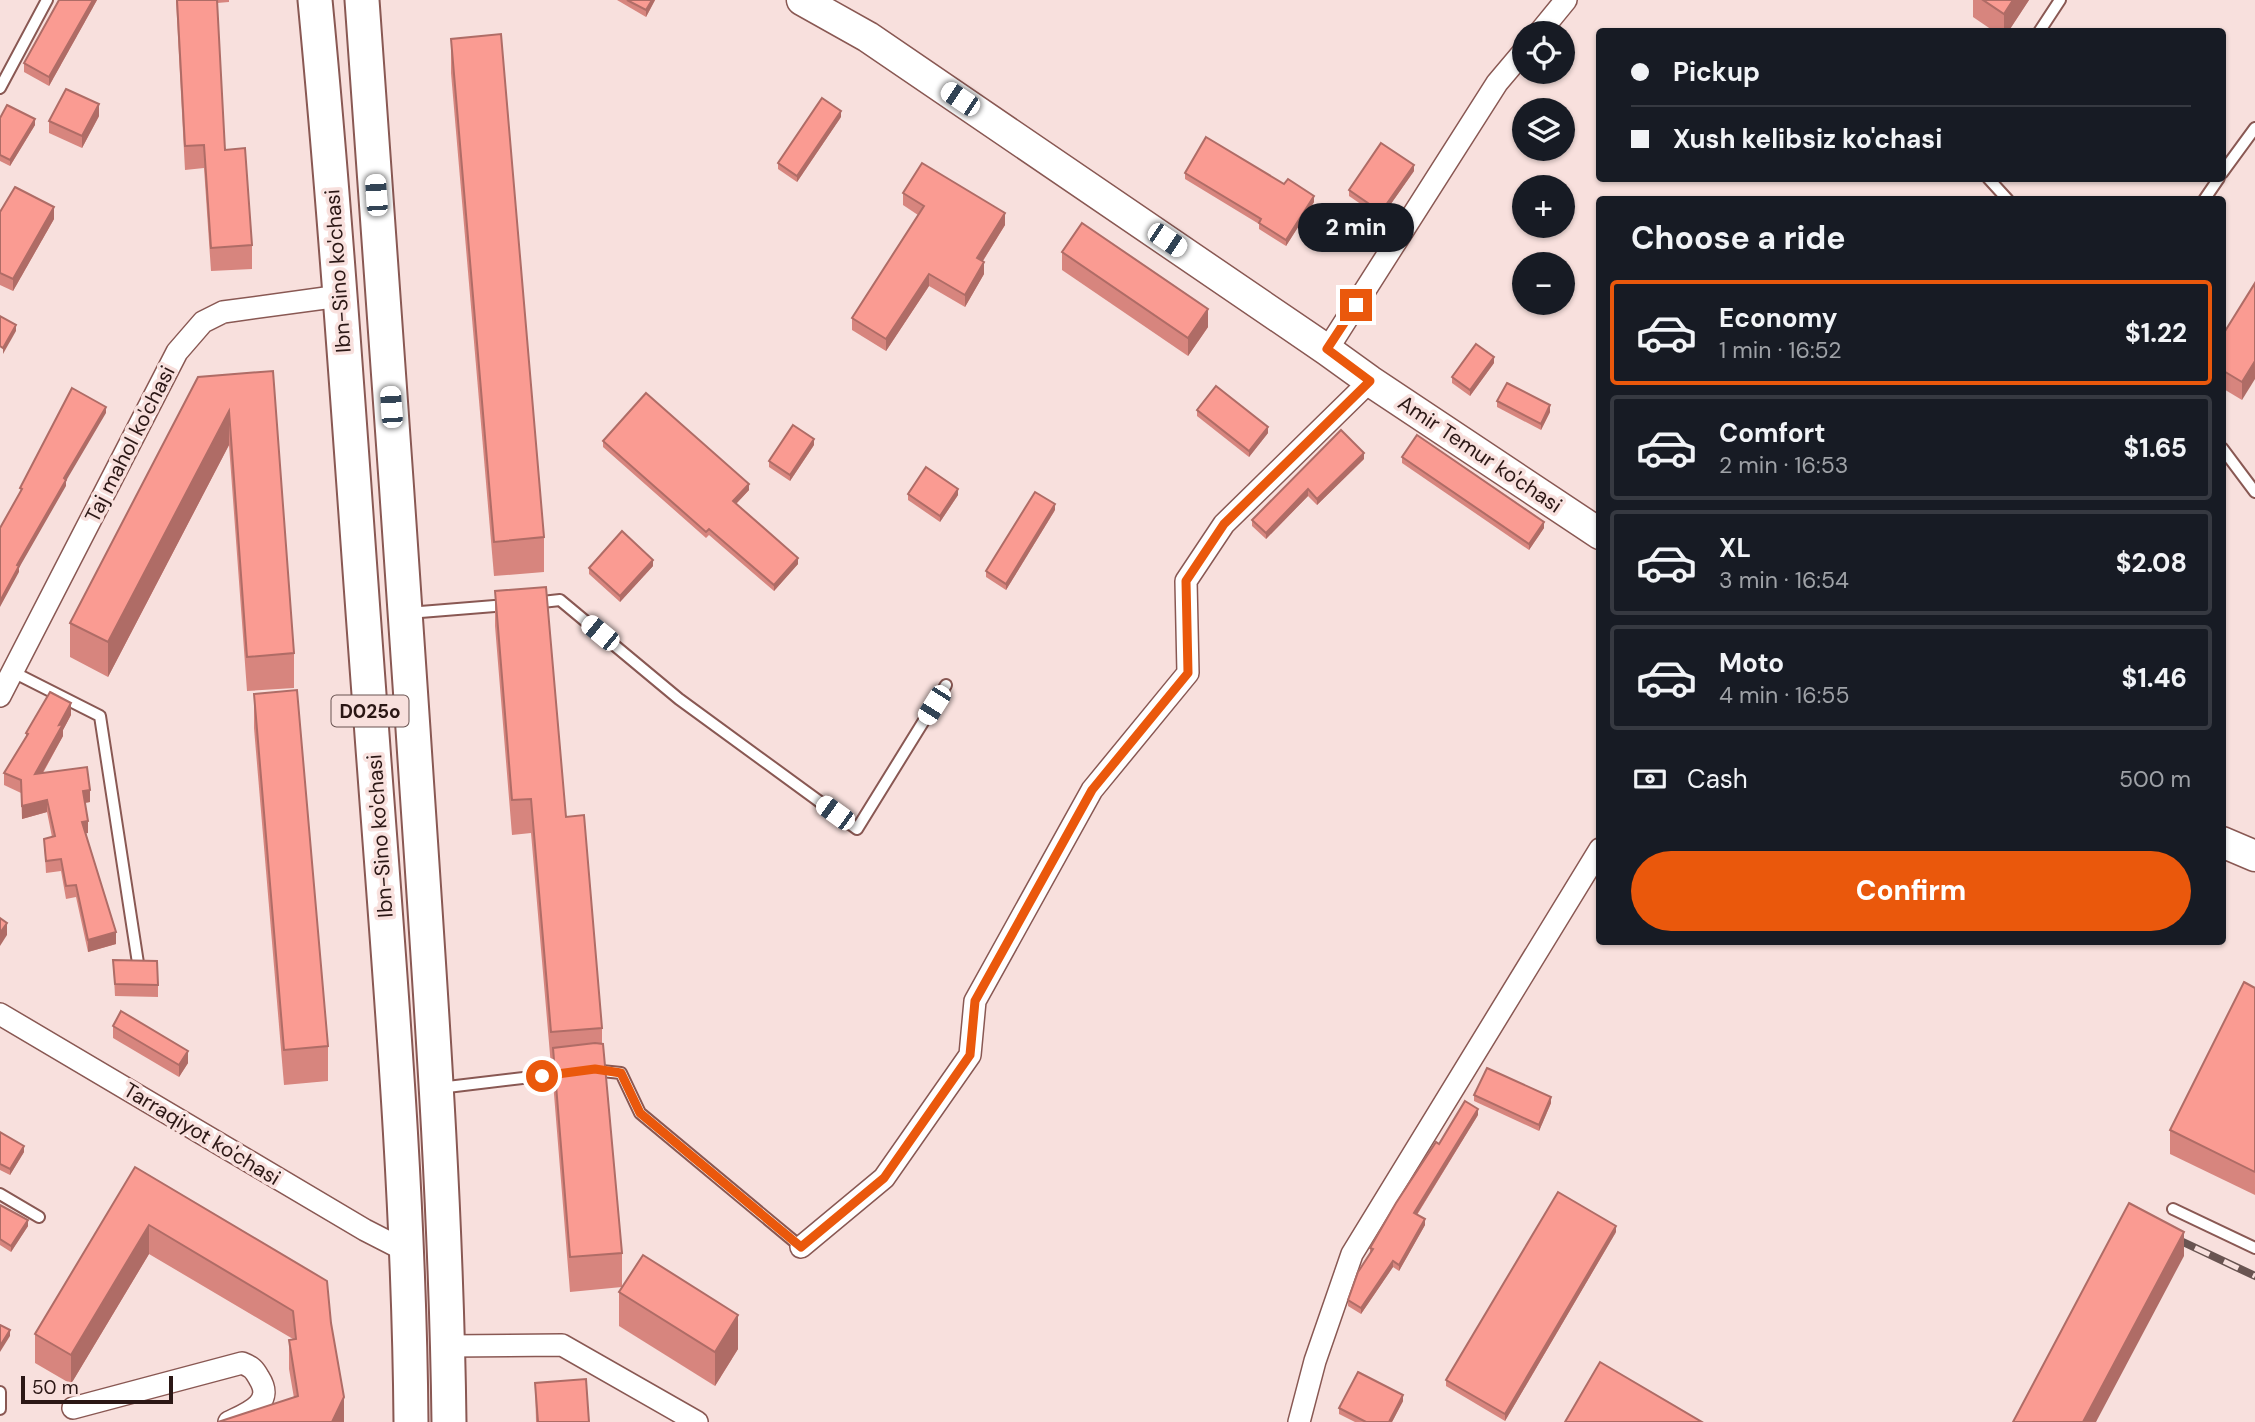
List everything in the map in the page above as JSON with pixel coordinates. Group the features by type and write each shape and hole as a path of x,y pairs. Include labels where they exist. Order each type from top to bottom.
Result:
{"main road":[{"name":"Ibn-Sino ko'chasi","path":"315,0 331,172 391,985 410,1321 411,1422"},
{"name":"Ibn-Sino ko'chasi","path":"362,0 436,1089 449,1422"},
{"name":"Amir Temur ko'chasi","path":"802,0 868,37 1370,381 1596,531"},
{"path":"2226,844 2255,856"}],"street":[{"path":"1549,21 1566,0"},
{"path":"1327,349 1497,83 1512,65"},
{"name":"Taj mahol ko'chasi","path":"0,696 177,352 203,322 223,312 340,296"},
{"path":"801,1247 884,1178 970,1055 975,1001 1092,790 1188,673 1186,581 1224,524 1370,381"},
{"path":"1299,1422 1315,1361 1352,1254 1596,856"},
{"name":"Tarraqiyot ko'chasi","path":"0,1014 365,1230 406,1251"},
{"path":"448,1346 562,1345 697,1422"},
{"path":"74,1408 242,1363 253,1368 264,1386 264,1397 253,1410 229,1422"}],"lane":[{"path":"0,88 47,0"},
{"path":"2042,28 2060,0"},
{"path":"2226,168 2255,128"},
{"path":"1992,182 2004,196"},
{"path":"2226,453 2255,492"},
{"path":"405,613 560,600 679,699 857,829 946,685"},
{"path":"13,672 100,716 138,963"},
{"path":"436,1089 595,1069 621,1073 640,1113 801,1247"},
{"path":"0,1194 39,1217"},
{"path":"2173,1209 2255,1248"},
{"path":"0,1392 0,1409"}],"building":[{"path":"59,0 93,0 49,77 24,63"},
{"path":"177,0 217,0 225,150 245,148 252,245 211,248 204,145 185,146"},
{"path":"627,0 652,0 646,10"},
{"path":"1983,0 2013,0 2004,14"},
{"path":"501,34 544,537 494,542 451,39"},
{"path":"66,89 99,104 82,136 49,121"},
{"path":"822,98 841,111 797,176 778,163"},
{"path":"7,105 35,119 10,160 0,155 0,118"},
{"path":"1206,137 1284,184 1288,179 1314,196 1286,240 1259,223 1261,219 1185,173"},
{"path":"1381,143 1414,165 1381,212 1349,190"},
{"path":"922,163 1005,213 977,258 984,262 965,295 929,274 886,339 852,318 924,206 903,193"},
{"path":"15,187 54,207 13,279 0,273 0,212"},
{"path":"1082,223 1208,309 1188,338 1062,252"},
{"path":"2255,283 2255,361 2242,382 2226,372 2226,330"},
{"path":"0,316 16,325 3,348 0,346"},
{"path":"1476,344 1494,357 1470,390 1452,377"},
{"path":"273,371 294,653 247,657 229,411 108,642 70,623 198,377"},
{"path":"1507,383 1550,405 1541,424 1497,401"},
{"path":"1216,386 1268,427 1249,451 1197,410"},
{"path":"72,388 106,407 64,478 66,480 17,565 19,566 0,601 0,528"},
{"path":"646,393 749,484 733,501 798,558 774,585 709,529 706,532 603,441"},
{"path":"793,425 814,439 790,475 769,461"},
{"path":"1341,430 1364,453 1317,499 1308,489 1266,533 1252,520"},
{"path":"1417,435 1544,522 1529,544 1402,457"},
{"path":"926,467 958,489 940,516 908,494"},
{"path":"1035,492 1055,504 1006,584 986,571"},
{"path":"622,531 653,560 620,596 589,568"},
{"path":"546,587 566,817 584,815 602,1028 551,1032 531,799 512,800 495,591"},
{"path":"297,690 328,1046 284,1050 254,694"},
{"path":"50,692 71,703 59,725 63,724 35,774 87,767 90,790 83,791 88,821 82,822 116,932 88,940 76,885 66,886 61,859 46,861 44,839 55,836 47,800 22,806 21,780 4,773"},
{"path":"0,918 7,923 0,933"},
{"path":"113,960 157,961 158,985 115,984"},
{"path":"2244,982 2255,988 2255,1172 2170,1130"},
{"path":"121,1011 188,1051 179,1065 113,1026"},
{"path":"603,1044 622,1253 570,1257 553,1048"},
{"path":"1487,1068 1551,1097 1539,1125 1474,1095"},
{"path":"1465,1101 1478,1109 1414,1213 1425,1219 1399,1265 1393,1261 1361,1308 1348,1300 1358,1272 1373,1249 1370,1248 1396,1203 1436,1142 1439,1144"},
{"path":"0,1132 24,1146 10,1169 0,1164"},
{"path":"135,1167 327,1281 331,1323 344,1397 332,1422 218,1422 298,1396 289,1340 296,1339 293,1311 149,1225 71,1355 35,1334"},
{"path":"1558,1192 1616,1226 1505,1414 1446,1380"},
{"path":"2129,1203 2184,1232 2083,1422 2013,1422"},
{"path":"0,1205 28,1220 11,1246 0,1239"},
{"path":"643,1255 738,1315 715,1352 619,1292"},
{"path":"0,1325 10,1330 0,1346"},
{"path":"1600,1362 1702,1422 1565,1422"},
{"path":"1358,1372 1403,1395 1389,1422 1366,1422 1339,1408"},
{"path":"586,1379 589,1422 538,1422 535,1383"}],"railway":[{"path":"2166,1234 2255,1276"}],"route":[{"path":"542,1076 595,1069 621,1073 640,1113 801,1247 884,1178 970,1055 975,1001 1092,790 1188,673 1186,581 1224,524 1370,381 1327,349 1356,305"}]}
